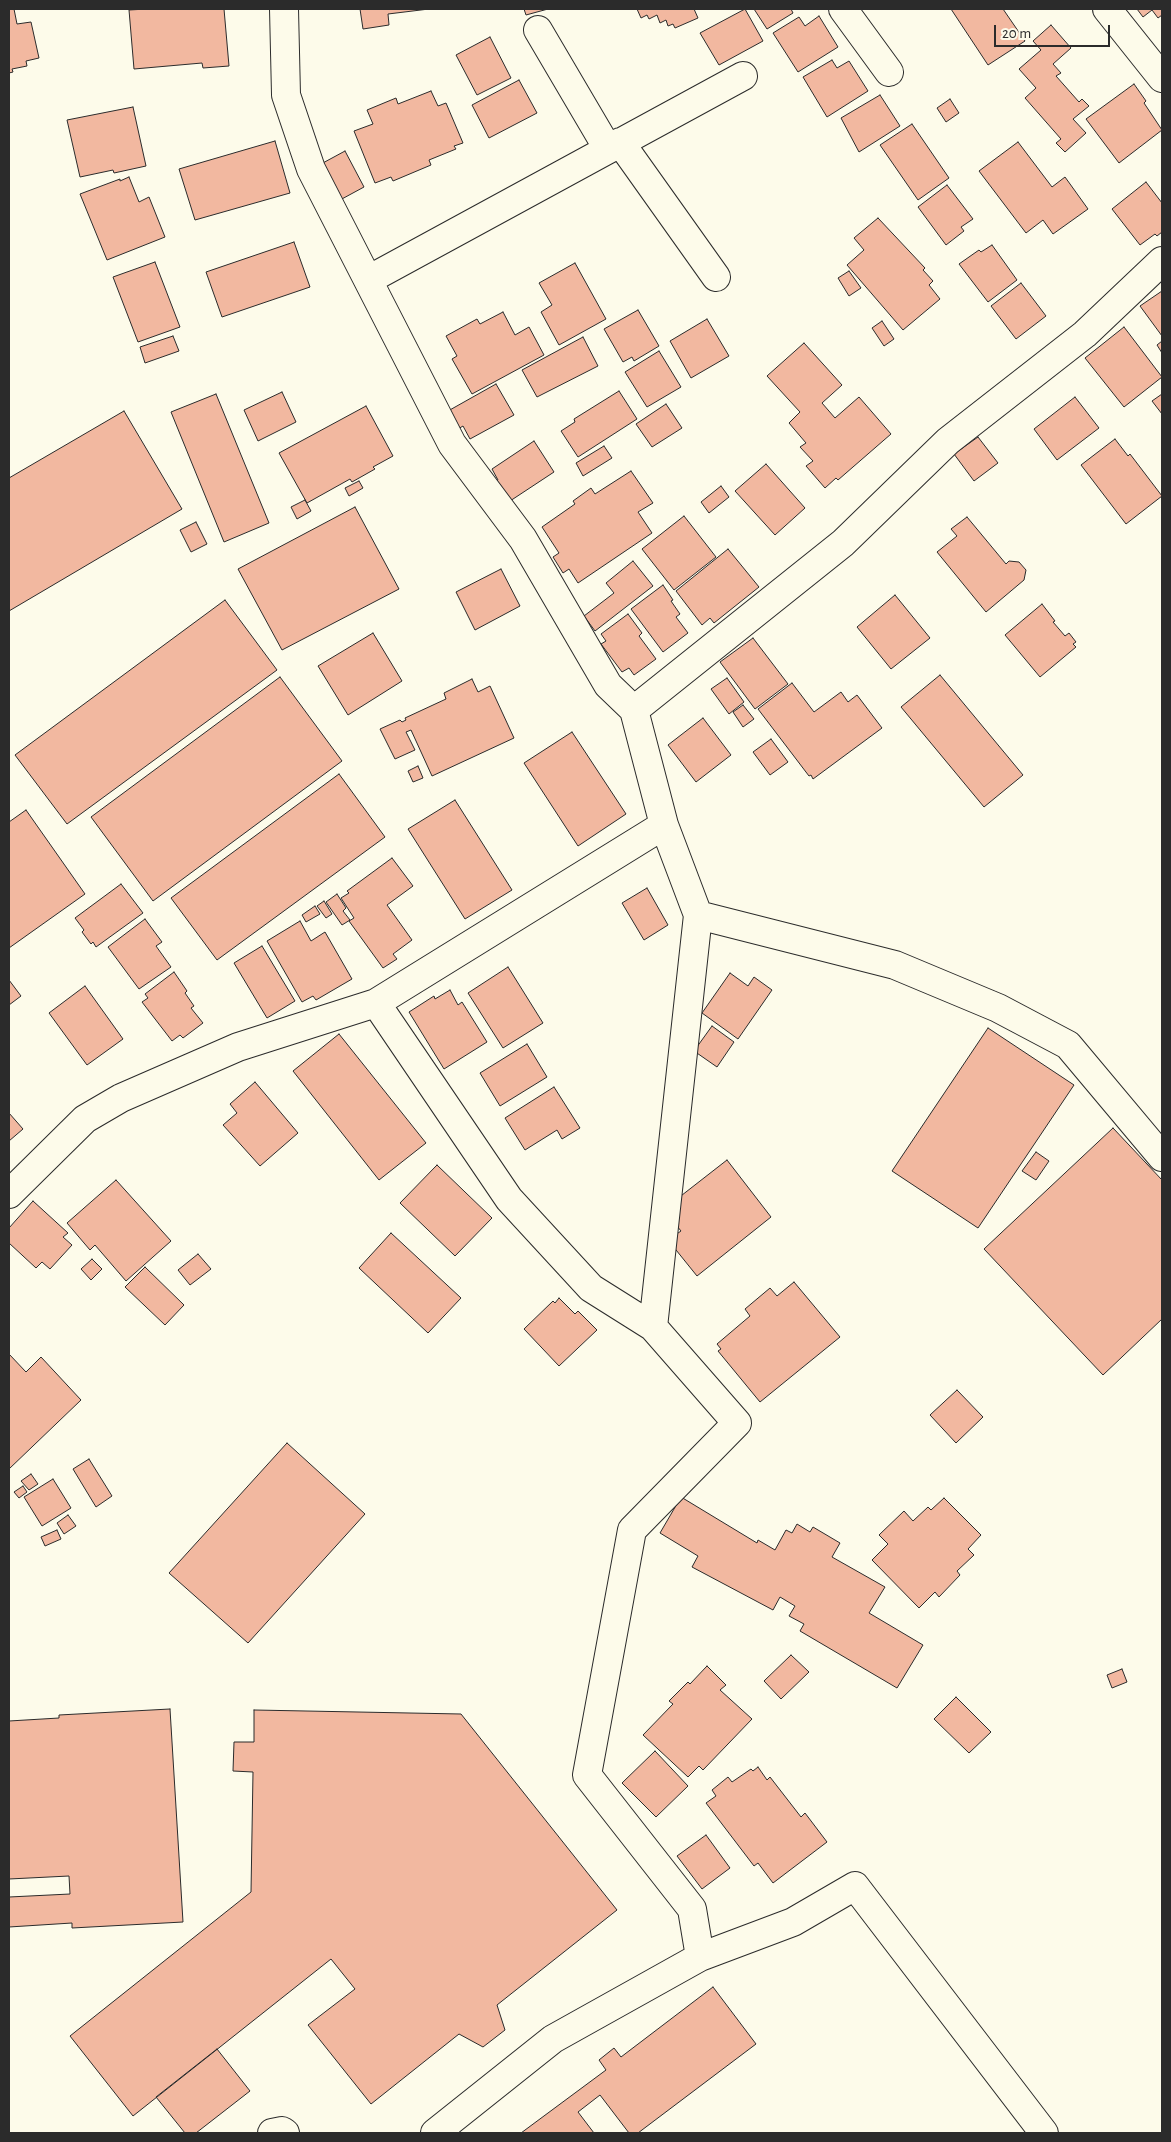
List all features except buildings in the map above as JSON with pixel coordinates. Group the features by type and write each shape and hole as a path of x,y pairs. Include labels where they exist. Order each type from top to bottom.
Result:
{"street":[{"path":"284,9 286,95 311,169 452,444 523,539 608,685 634,710 664,825 698,915 653,1327"},
{"path":"843,9 890,72"},
{"path":"1107,9 1162,78"},
{"path":"538,30 614,146 716,277"},
{"path":"368,280 743,76"},
{"path":"634,710 843,543 948,441 1085,334 1162,261"},
{"path":"9,1194 85,1119 121,1098 238,1047 376,1003 664,825"},
{"path":"698,915 895,964 998,1008 1068,1045 1162,1157"},
{"path":"376,1003 509,1198 591,1288 653,1327 737,1423 632,1530 587,1775 692,1909 700,1958"},
{"path":"435,2133 553,2039 700,1958 793,1922 855,1886 1044,2133"},
{"path":"272,2133 282,2131 285,2133"}]}
